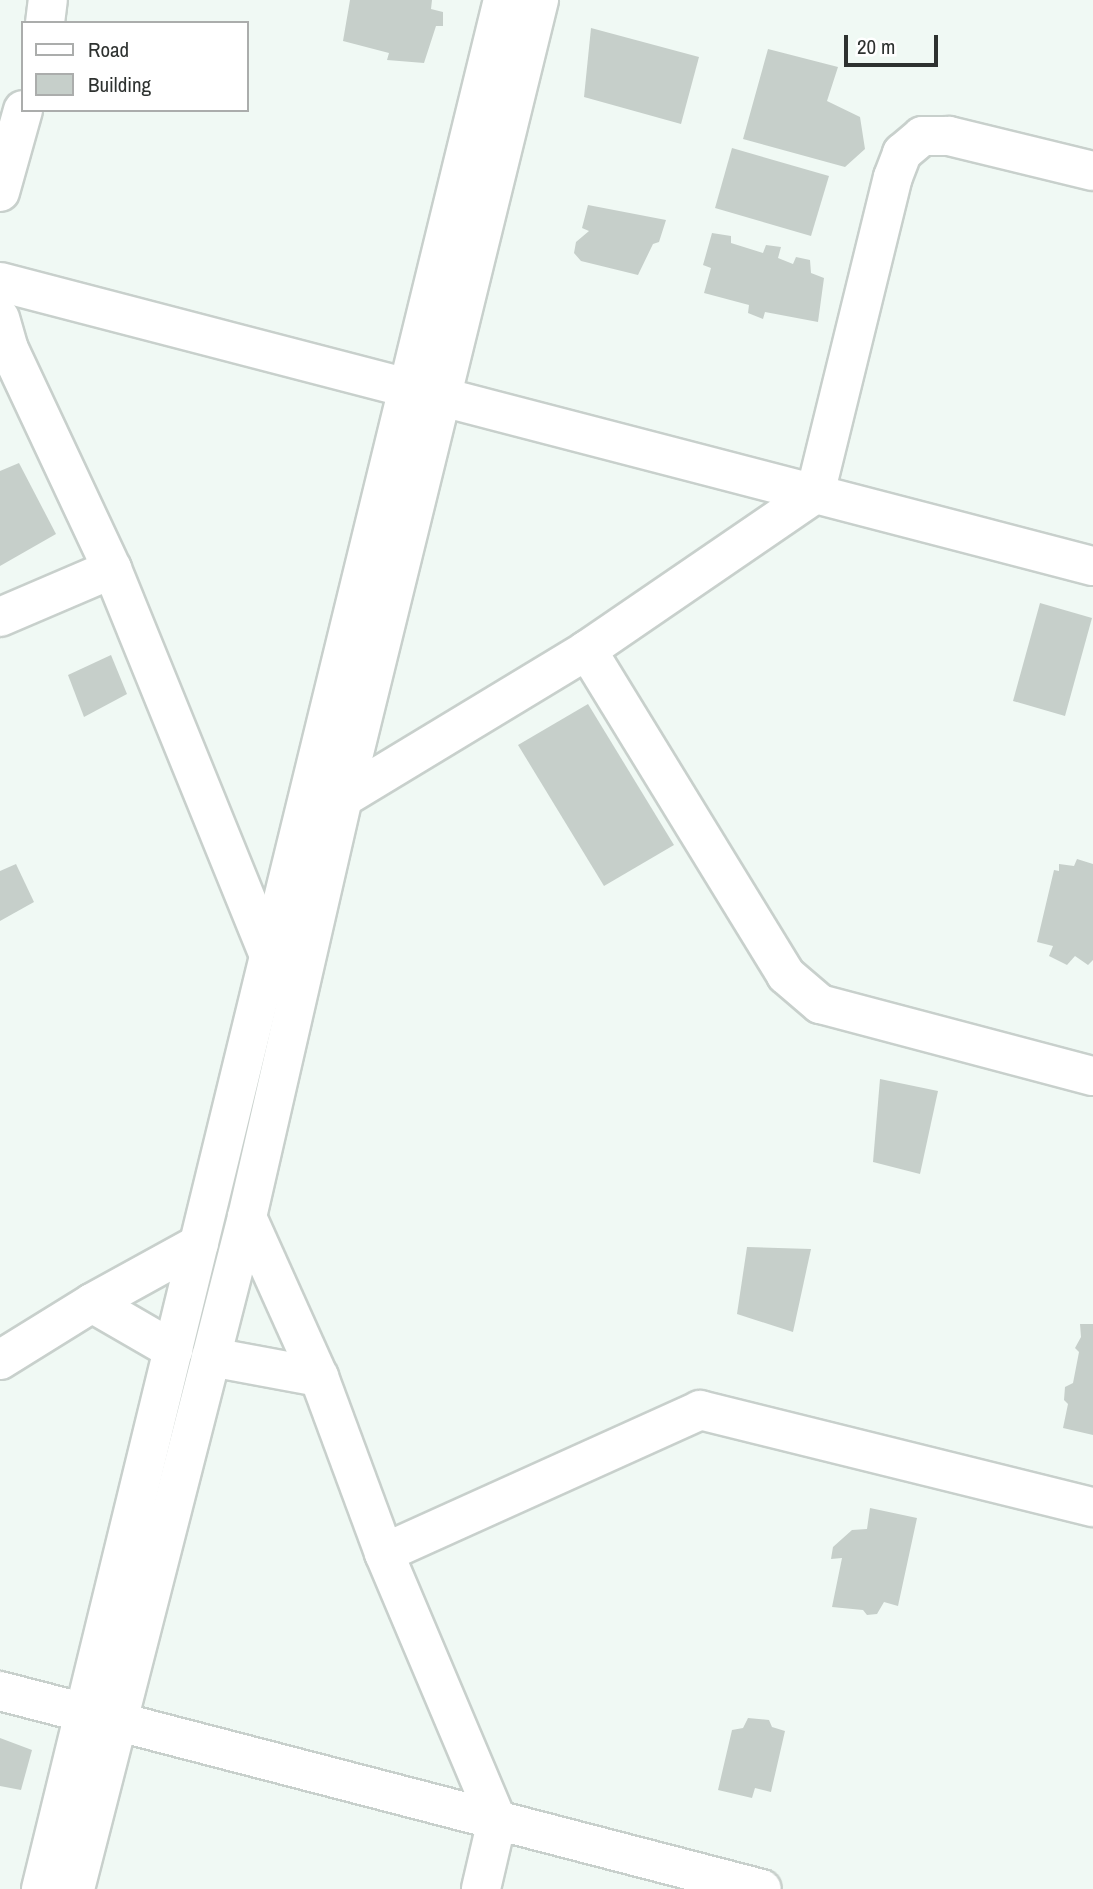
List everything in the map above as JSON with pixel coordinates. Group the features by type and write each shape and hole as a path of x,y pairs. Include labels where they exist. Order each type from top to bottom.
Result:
{"street":[{"path":"45,21 48,0"},
{"path":"41,1889 100,1718 211,1357 247,1217 343,798 503,0"},
{"path":"75,1889 100,1718 173,1350 198,1244 269,955 425,394 539,0"},
{"path":"0,192 22,112"},
{"path":"343,798 587,650 815,494 893,177 902,153 922,136 948,136 1093,171"},
{"path":"0,282 1093,566"},
{"path":"0,318 9,349 111,569 269,955"},
{"path":"0,617 111,569"},
{"path":"587,650 786,975 820,1004 1093,1076"},
{"path":"247,1217 319,1377 384,1553 497,1820 481,1889"},
{"path":"0,1360 92,1303 198,1244"},
{"path":"92,1303 173,1350"},
{"path":"211,1357 319,1377"},
{"path":"384,1553 700,1410 1093,1507"},
{"path":"0,1691 762,1889"}],"building":[{"path":"350,0 432,0 431,9 443,12 443,26 436,26 424,63 387,60 389,53 343,41"},
{"path":"591,28 699,57 681,124 584,97"},
{"path":"768,49 838,67 827,101 860,117 865,149 845,167 743,139"},
{"path":"732,148 829,176 811,236 715,208"},
{"path":"588,205 666,220 659,242 653,244 638,275 581,261 574,253 576,242 589,231 582,228"},
{"path":"712,233 731,236 731,243 763,253 766,245 781,247 778,258 793,264 796,257 810,260 811,273 824,278 818,322 765,312 763,319 748,313 749,305 704,293 711,268 703,265"},
{"path":"19,463 56,534 0,566 0,471"},
{"path":"1040,603 1092,618 1065,716 1013,701"},
{"path":"111,655 127,694 84,717 68,675"},
{"path":"588,704 674,845 604,886 518,745"},
{"path":"1077,859 1093,864 1093,960 1088,965 1075,956 1067,965 1049,956 1053,946 1037,942 1054,870 1059,871 1059,864 1074,866"},
{"path":"16,864 34,902 0,921 0,871"},
{"path":"880,1079 938,1091 920,1174 873,1162"},
{"path":"747,1247 811,1249 793,1332 737,1314"},
{"path":"1080,1324 1093,1324 1093,1435 1063,1428 1068,1404 1064,1400 1065,1387 1073,1383 1079,1352 1075,1348 1081,1337"},
{"path":"870,1508 917,1518 898,1606 884,1602 877,1614 867,1615 863,1610 832,1607 842,1558 831,1559 833,1547 852,1530 867,1529"},
{"path":"748,1718 769,1720 772,1727 785,1731 771,1792 755,1788 752,1798 718,1790 732,1730 743,1728"},
{"path":"0,1738 32,1750 21,1790 0,1786"}]}
